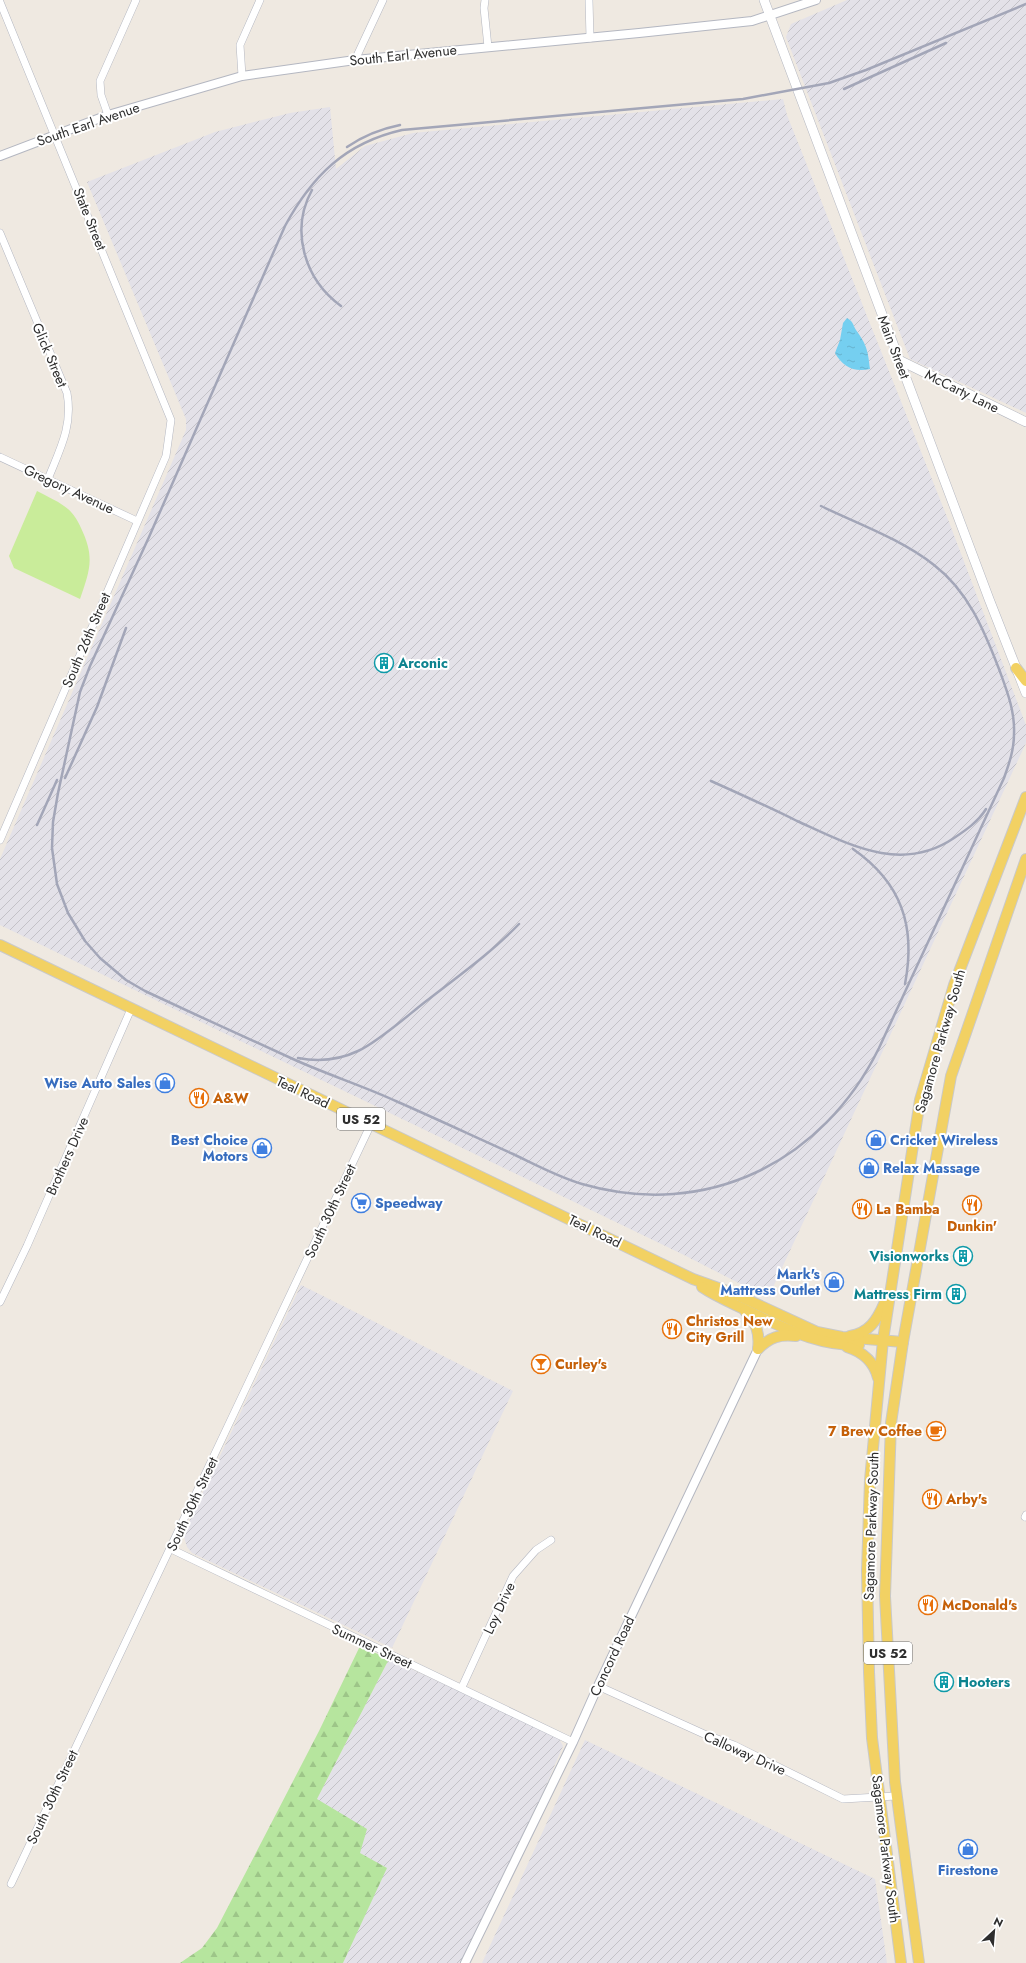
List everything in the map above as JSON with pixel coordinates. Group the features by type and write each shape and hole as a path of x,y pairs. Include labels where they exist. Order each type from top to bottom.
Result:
{"main road":[{"name":"Main Street","path":"764,0 1026,693"},
{"name":"McCarty Lane","path":"899,360 1026,422"},
{"path":"1016,668 1026,681"},
{"name":"Sagamore Parkway South","path":"901,1963 872,1738 867,1571 870,1480 882,1340 920,1100 954,985 1026,797"},
{"name":"Sagamore Parkway South","path":"919,1963 896,1796 885,1596 891,1423 903,1342 951,1076 1026,858"},
{"name":"Teal Road","path":"0,945 693,1278 736,1294 807,1329 840,1341"},
{"name":"Teal Road","path":"693,1278 709,1291 742,1308 802,1336 820,1342 882,1340"},
{"path":"840,1341 872,1326 879,1316 891,1285"},
{"path":"742,1308 757,1326 759,1337 758,1349"},
{"path":"758,1349 770,1338 780,1335 802,1336"},
{"name":"US 52","path":"882,1340 903,1342"},
{"name":"US 52","path":"840,1341 865,1355 871,1362 879,1382"}],"street":[{"path":"108,115 101,95 100,82 136,0"},
{"path":"242,76 240,45 260,0"},
{"path":"355,60 383,0"},
{"path":"485,0 484,8 488,47"},
{"path":"589,0 590,38"},
{"name":"South Earl Avenue","path":"0,156 108,115 242,76 355,60 590,38 752,20 770,16 816,0"},
{"name":"State Street","path":"0,2 56,135 126,312 168,410 171,420 169,438"},
{"name":"Glick Street","path":"0,233 3,250 63,384 69,405 69,419 66,435 48,479"},
{"name":"South 26th Street","path":"0,840 166,456 169,438"},
{"name":"Gregory Avenue","path":"0,456 137,521"},
{"name":"Brothers Drive","path":"0,1302 27,1246 131,1009"},
{"name":"South 30th Street","path":"11,1884 371,1124"},
{"name":"Concord Road","path":"465,1963 573,1742 598,1686 758,1349"},
{"name":"Loy Drive","path":"462,1687 513,1576 536,1550 551,1540"},
{"name":"Summer Street","path":"171,1549 401,1660 462,1687 573,1742"},
{"name":"Calloway Drive","path":"598,1686 704,1734 734,1745 843,1799 896,1796"}],"shaded area":[{"path":"847,0 1026,0 1026,413 910,359 786,37 791,24"},
{"path":"783,99 787,115 949,522 1026,725 1026,743 768,1298 684,1255 0,925 0,859 186,430 186,419 87,182 215,132 290,113 330,107 336,169 365,146 413,133"},
{"path":"301,1285 513,1391 392,1648 192,1553 187,1547 184,1537 191,1517"},
{"path":"389,1659 540,1729 559,1739 563,1746 544,1790 460,1963 343,1963 386,1868 360,1853 317,1799"},
{"path":"585,1740 875,1879 887,1963 482,1963"}],"green space":[{"path":"37,491 67,508 78,521 85,538 88,547 90,564 80,599 14,568 9,556"},
{"path":"360,1646 389,1659 317,1799 367,1829 360,1853 387,1868 343,1963 180,1963 202,1948 217,1928 319,1731"}],"water":[{"path":"847,318 852,322 865,344 870,369 859,370 849,367 841,362 835,353 840,340 843,323"}],"railway":[{"path":"821,506 879,532 908,547 946,575 966,599 981,626 1008,693 1012,709 1014,740 1011,757 1004,778 879,1048 855,1088 827,1122 793,1151 756,1172 716,1187 673,1194 628,1193 582,1184 564,1178 385,1096 293,1059 145,991 126,980 100,958 85,941 68,913 57,884 52,848 53,822 80,692 90,666 149,537 285,226 295,208 307,192 332,164 363,143 402,130 743,99 829,83 866,70 1026,4"},
{"path":"844,89 946,43"},
{"path":"347,147 372,133 400,125"},
{"path":"312,190 305,205 302,221 304,253 318,282 328,295 341,306"},
{"path":"65,778 97,707 126,628"},
{"path":"37,825 57,780"},
{"path":"711,781 855,846 875,852 894,855 914,854 934,849 967,829 976,822 986,809"},
{"path":"853,849 870,862 883,876 894,892 902,908 908,944 908,963 905,984"},
{"path":"298,1058 314,1060 336,1058 351,1054 366,1047 474,964 519,924"}],"place":[{"name":"Arconic","path":"384,663"},
{"name":"Wise Auto Sales","path":"165,1083"},
{"name":"A&W","path":"199,1098"},
{"name":"Cricket Wireless","path":"876,1140"},
{"name":"Best Choice Motors","path":"262,1148"},
{"name":"Relax Massage","path":"869,1168"},
{"name":"Speedway","path":"361,1203"},
{"name":"Dunkin'","path":"972,1205"},
{"name":"La Bamba","path":"862,1209"},
{"name":"Visionworks","path":"963,1256"},
{"name":"Mark's Mattress Outlet","path":"834,1282"},
{"name":"Mattress Firm","path":"956,1294"},
{"name":"Christos New City Grill","path":"672,1329"},
{"name":"Curley's","path":"541,1364"},
{"name":"7 Brew Coffee","path":"936,1431"},
{"name":"Arby's","path":"932,1499"},
{"name":"McDonald's","path":"928,1605"},
{"name":"Hooters","path":"944,1682"},
{"name":"Firestone","path":"968,1849"}]}
